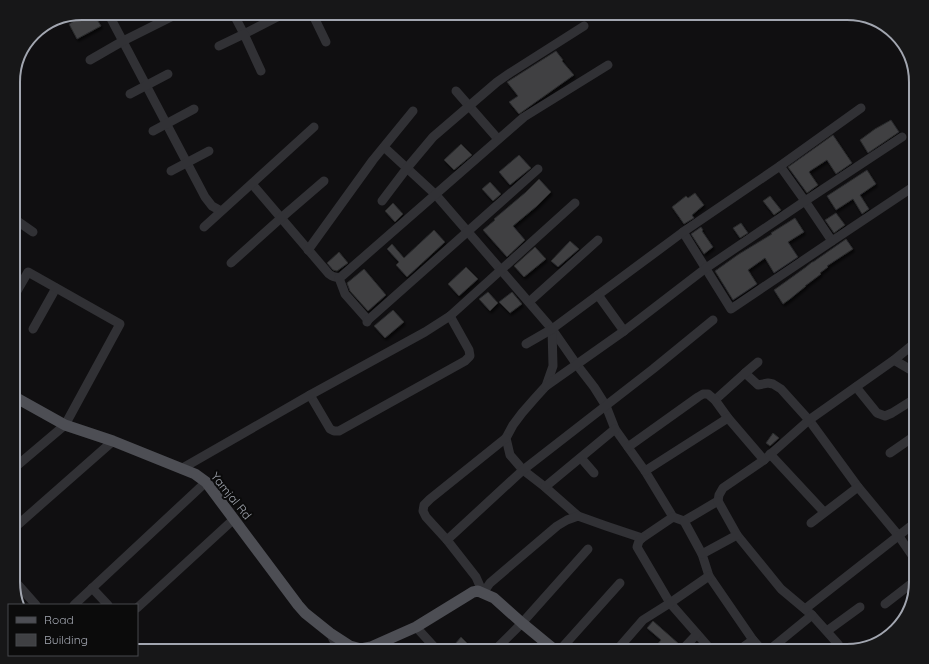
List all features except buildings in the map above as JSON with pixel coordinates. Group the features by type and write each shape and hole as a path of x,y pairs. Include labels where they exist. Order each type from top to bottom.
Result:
{"main road":[{"name":"Yamjal Rd","path":"20,400 65,425 113,441 195,474 206,482 298,605 305,613 330,633 347,644"},
{"path":"377,644 416,627 473,592 478,591 488,594 494,598 548,644"}],"street":[{"path":"112,20 205,197 212,206 221,211"},
{"path":"90,60 123,40 164,20"},
{"path":"237,20 261,71"},
{"path":"219,46 271,20"},
{"path":"315,20 326,42"},
{"path":"382,201 407,168 434,137 497,82 584,26"},
{"path":"339,278 524,117 608,65"},
{"path":"130,94 168,74"},
{"path":"456,91 498,139"},
{"path":"526,344 552,329 683,232 780,166 861,108"},
{"path":"153,131 194,109"},
{"path":"308,250 373,160 413,111"},
{"path":"204,227 314,127"},
{"path":"483,593 476,577 447,540 426,517 423,511 424,505 506,438 522,413 546,386 624,331 706,268 902,137"},
{"path":"384,147 436,195 552,329 594,387 606,406 615,430 645,471 673,518 684,521 718,501"},
{"path":"171,171 209,151"},
{"path":"780,166 832,241"},
{"path":"339,278 345,294 368,321 538,169"},
{"path":"231,263 324,181"},
{"path":"252,184 329,274 339,278"},
{"path":"683,232 730,310 909,190"},
{"path":"181,469 310,395 425,332 450,316 575,203"},
{"path":"20,223 33,232"},
{"path":"529,302 598,240"},
{"path":"20,286 28,272 120,324 65,425 20,464"},
{"path":"33,329 56,288"},
{"path":"598,295 624,331"},
{"path":"310,395 330,429 339,431 465,361 470,356 470,350 450,316"},
{"path":"447,540 523,470 653,369 713,320"},
{"path":"546,386 553,366 552,329"},
{"path":"838,644 812,615 781,589 737,535 718,501 719,495 724,488 767,457 809,420 909,348"},
{"path":"894,360 909,369"},
{"path":"715,400 758,362"},
{"path":"744,373 758,385 768,383 774,384 781,389 809,420 858,487 898,535 909,551"},
{"path":"856,387 877,413 885,416 909,402"},
{"path":"628,447 703,394 708,394 715,400 728,418 824,512"},
{"path":"645,471 728,418"},
{"path":"545,487 615,430"},
{"path":"506,438 510,455 523,470 578,516 642,538"},
{"path":"20,523 113,441"},
{"path":"890,453 909,443"},
{"path":"581,458 594,473"},
{"path":"75,604 206,482"},
{"path":"811,523 858,487"},
{"path":"483,593 490,583 557,526 578,516"},
{"path":"673,518 642,538 637,547 670,603 706,644"},
{"path":"138,607 234,519"},
{"path":"684,521 702,554 709,576 757,644"},
{"path":"805,609 909,527"},
{"path":"702,554 737,535"},
{"path":"501,644 522,623 588,549"},
{"path":"622,644 643,620 709,576"},
{"path":"565,644 620,582"},
{"path":"885,604 909,586"},
{"path":"92,588 107,604"},
{"path":"21,590 35,604"},
{"path":"827,631 860,607"},
{"path":"776,644 812,615"},
{"path":"416,627 432,644"},
{"path":"330,633 336,644"},
{"path":"688,644 697,634"},
{"path":"748,644 753,640"}]}
